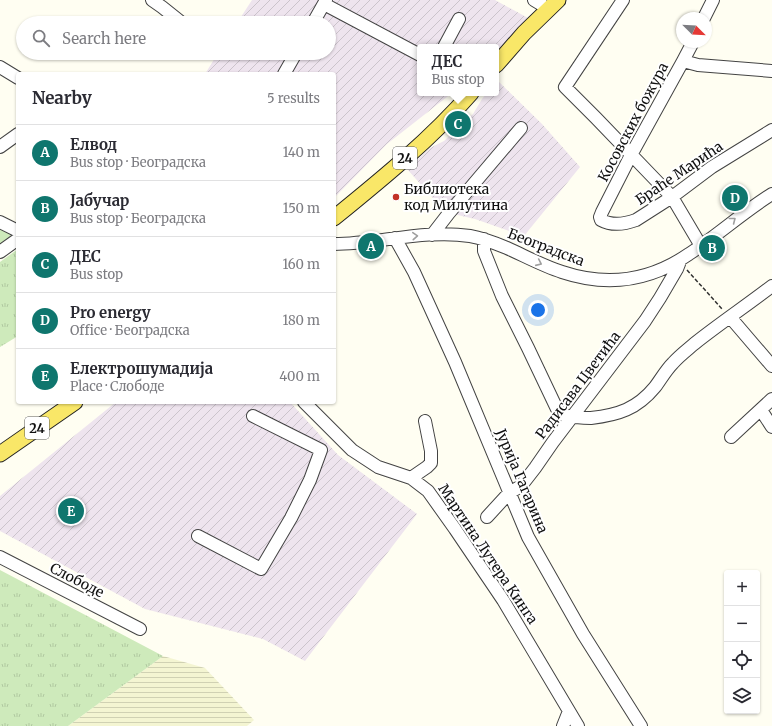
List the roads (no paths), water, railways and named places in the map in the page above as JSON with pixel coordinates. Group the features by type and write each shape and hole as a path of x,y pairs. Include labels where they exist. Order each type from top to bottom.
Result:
{"main road":[{"path":"499,62 524,33 553,4"},
{"name":"24","path":"336,216 389,173 435,131 469,96"},
{"name":"24","path":"0,454 72,404"}],"street":[{"path":"152,0 174,16"},
{"path":"534,0 553,4"},
{"path":"623,0 565,87 672,197 701,246"},
{"path":"707,12 713,0"},
{"path":"317,16 325,2 417,53"},
{"path":"446,44 459,19"},
{"name":"Косовских божура","path":"600,217 631,155 690,48"},
{"path":"285,72 292,60"},
{"path":"683,61 698,65 772,71"},
{"path":"0,66 16,77"},
{"path":"432,235 521,128"},
{"name":"Браће Марића","path":"600,217 601,220 610,224 636,220 672,197 712,168 772,130"},
{"path":"0,147 16,135"},
{"name":"Београдска","path":"336,244 456,234 484,239 549,267 572,275 592,279 613,280 646,276 678,263 744,212 772,194"},
{"path":"0,222 16,231"},
{"name":"Јурија Гагарина","path":"395,238 414,272 455,362 528,537 583,634 641,726"},
{"path":"484,239 484,251 502,296 552,400 561,414 566,416 593,418 619,413 631,408 648,396 673,363 683,354 708,333 772,286"},
{"path":"0,252 16,240"},
{"name":"Радисава Цветића","path":"487,517 509,493 521,486 535,468 608,368 645,321 671,280 678,267 678,263"},
{"path":"730,318 772,366"},
{"path":"731,437 772,399"},
{"name":"Мартина Лутера Кинга","path":"306,404 352,450 378,467 412,478 428,490 503,600 578,726"},
{"path":"761,410 772,427"},
{"path":"198,536 261,569 291,518 310,480 321,450 252,416"},
{"path":"412,478 427,467 431,462 432,451 425,421"},
{"name":"Слободе","path":"0,557 140,629"},
{"path":"563,726 569,710"}],"place":[{"name":"ДЕС","path":"458,124"},
{"name":"Библиотека код Милутина","path":"396,197"},
{"name":"Pro energy","path":"735,198"},
{"name":"Елвод","path":"371,246"},
{"name":"Јабучар","path":"712,248"},
{"name":"Електрошумадија","path":"71,511"}]}
